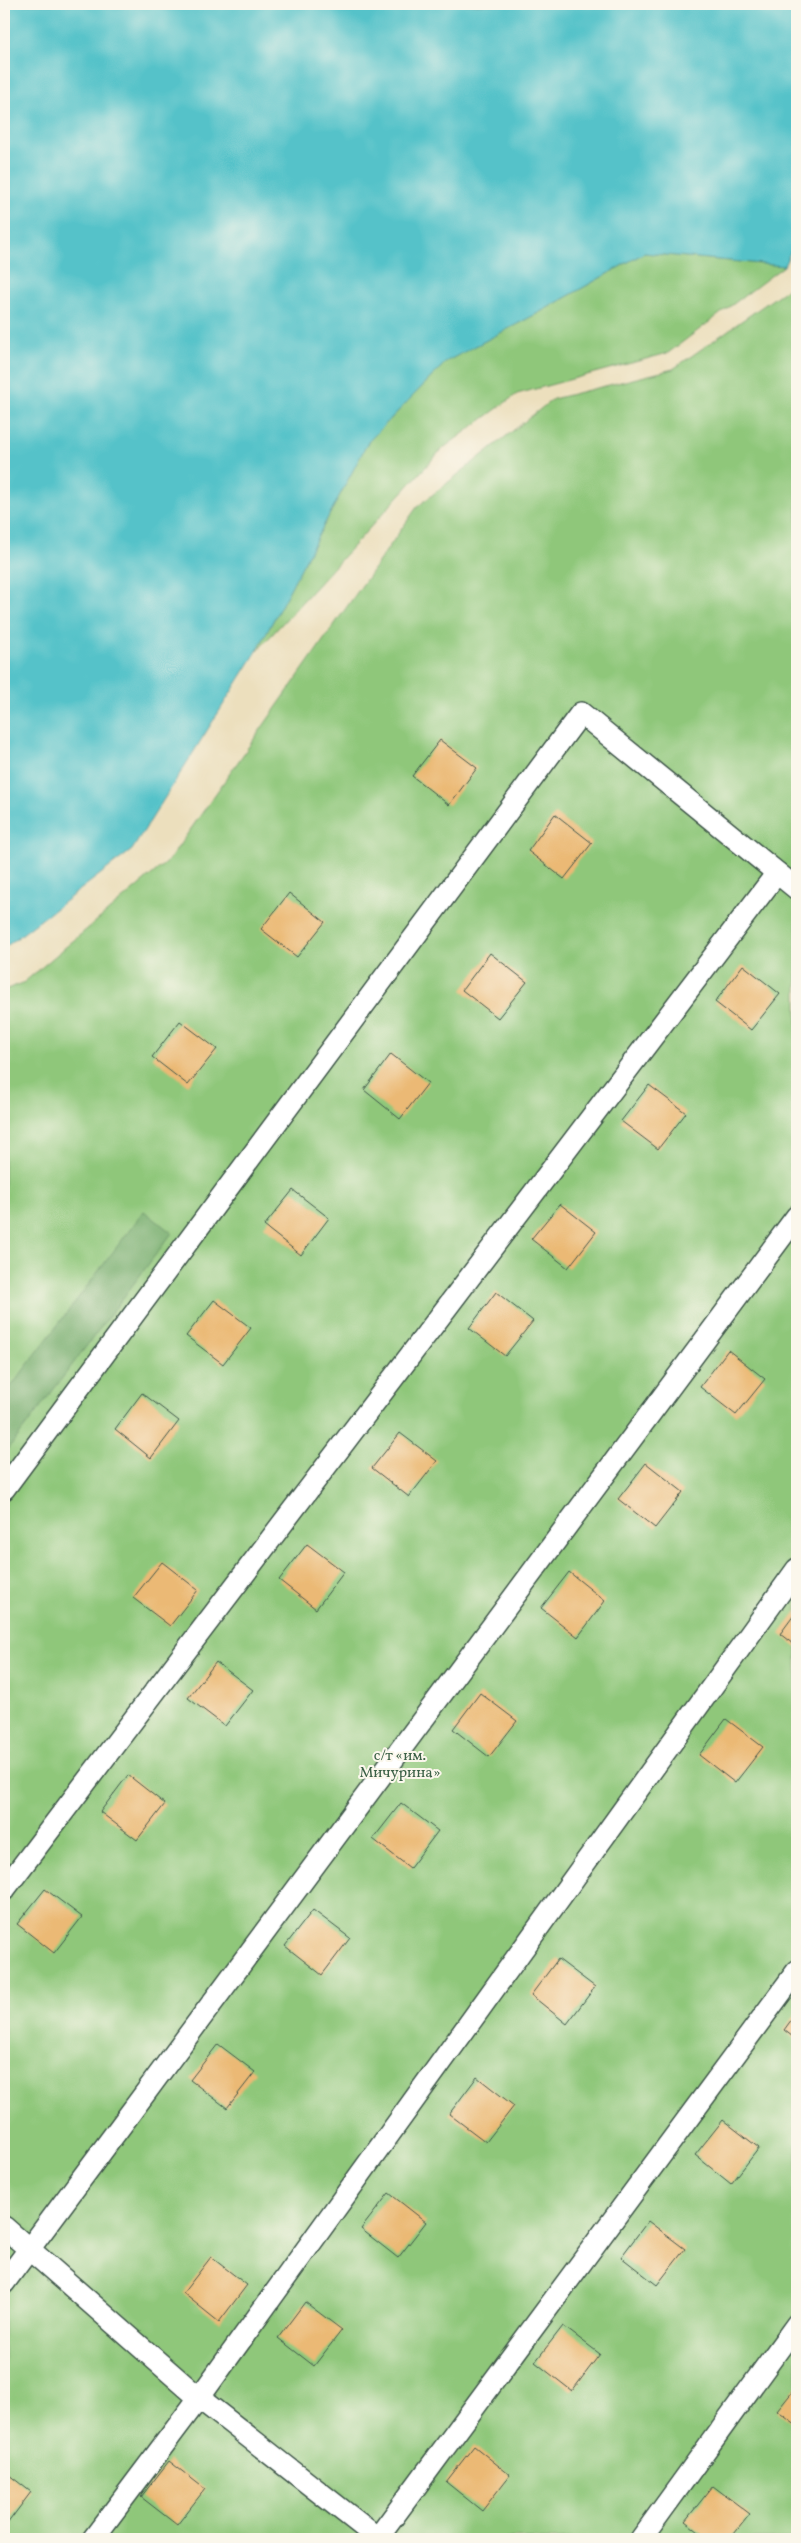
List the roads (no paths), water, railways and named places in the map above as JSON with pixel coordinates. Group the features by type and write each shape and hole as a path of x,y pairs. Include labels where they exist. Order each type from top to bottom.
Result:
{"lane":[{"path":"4,1489 581,713 797,889"},
{"path":"4,1890 777,873"},
{"path":"4,2283 797,1216"},
{"path":"93,2539 199,2398 797,1569"},
{"path":"4,2227 199,2398 378,2539 797,1972"},
{"path":"641,2539 797,2324"}],"water":[{"path":"4,4 797,4 797,238 784,266 644,253 542,311 447,361 368,442 257,651 132,850 4,948"}],"park label":[{"name":"с/т «им. Мичурина»","path":"400,1764"}]}
